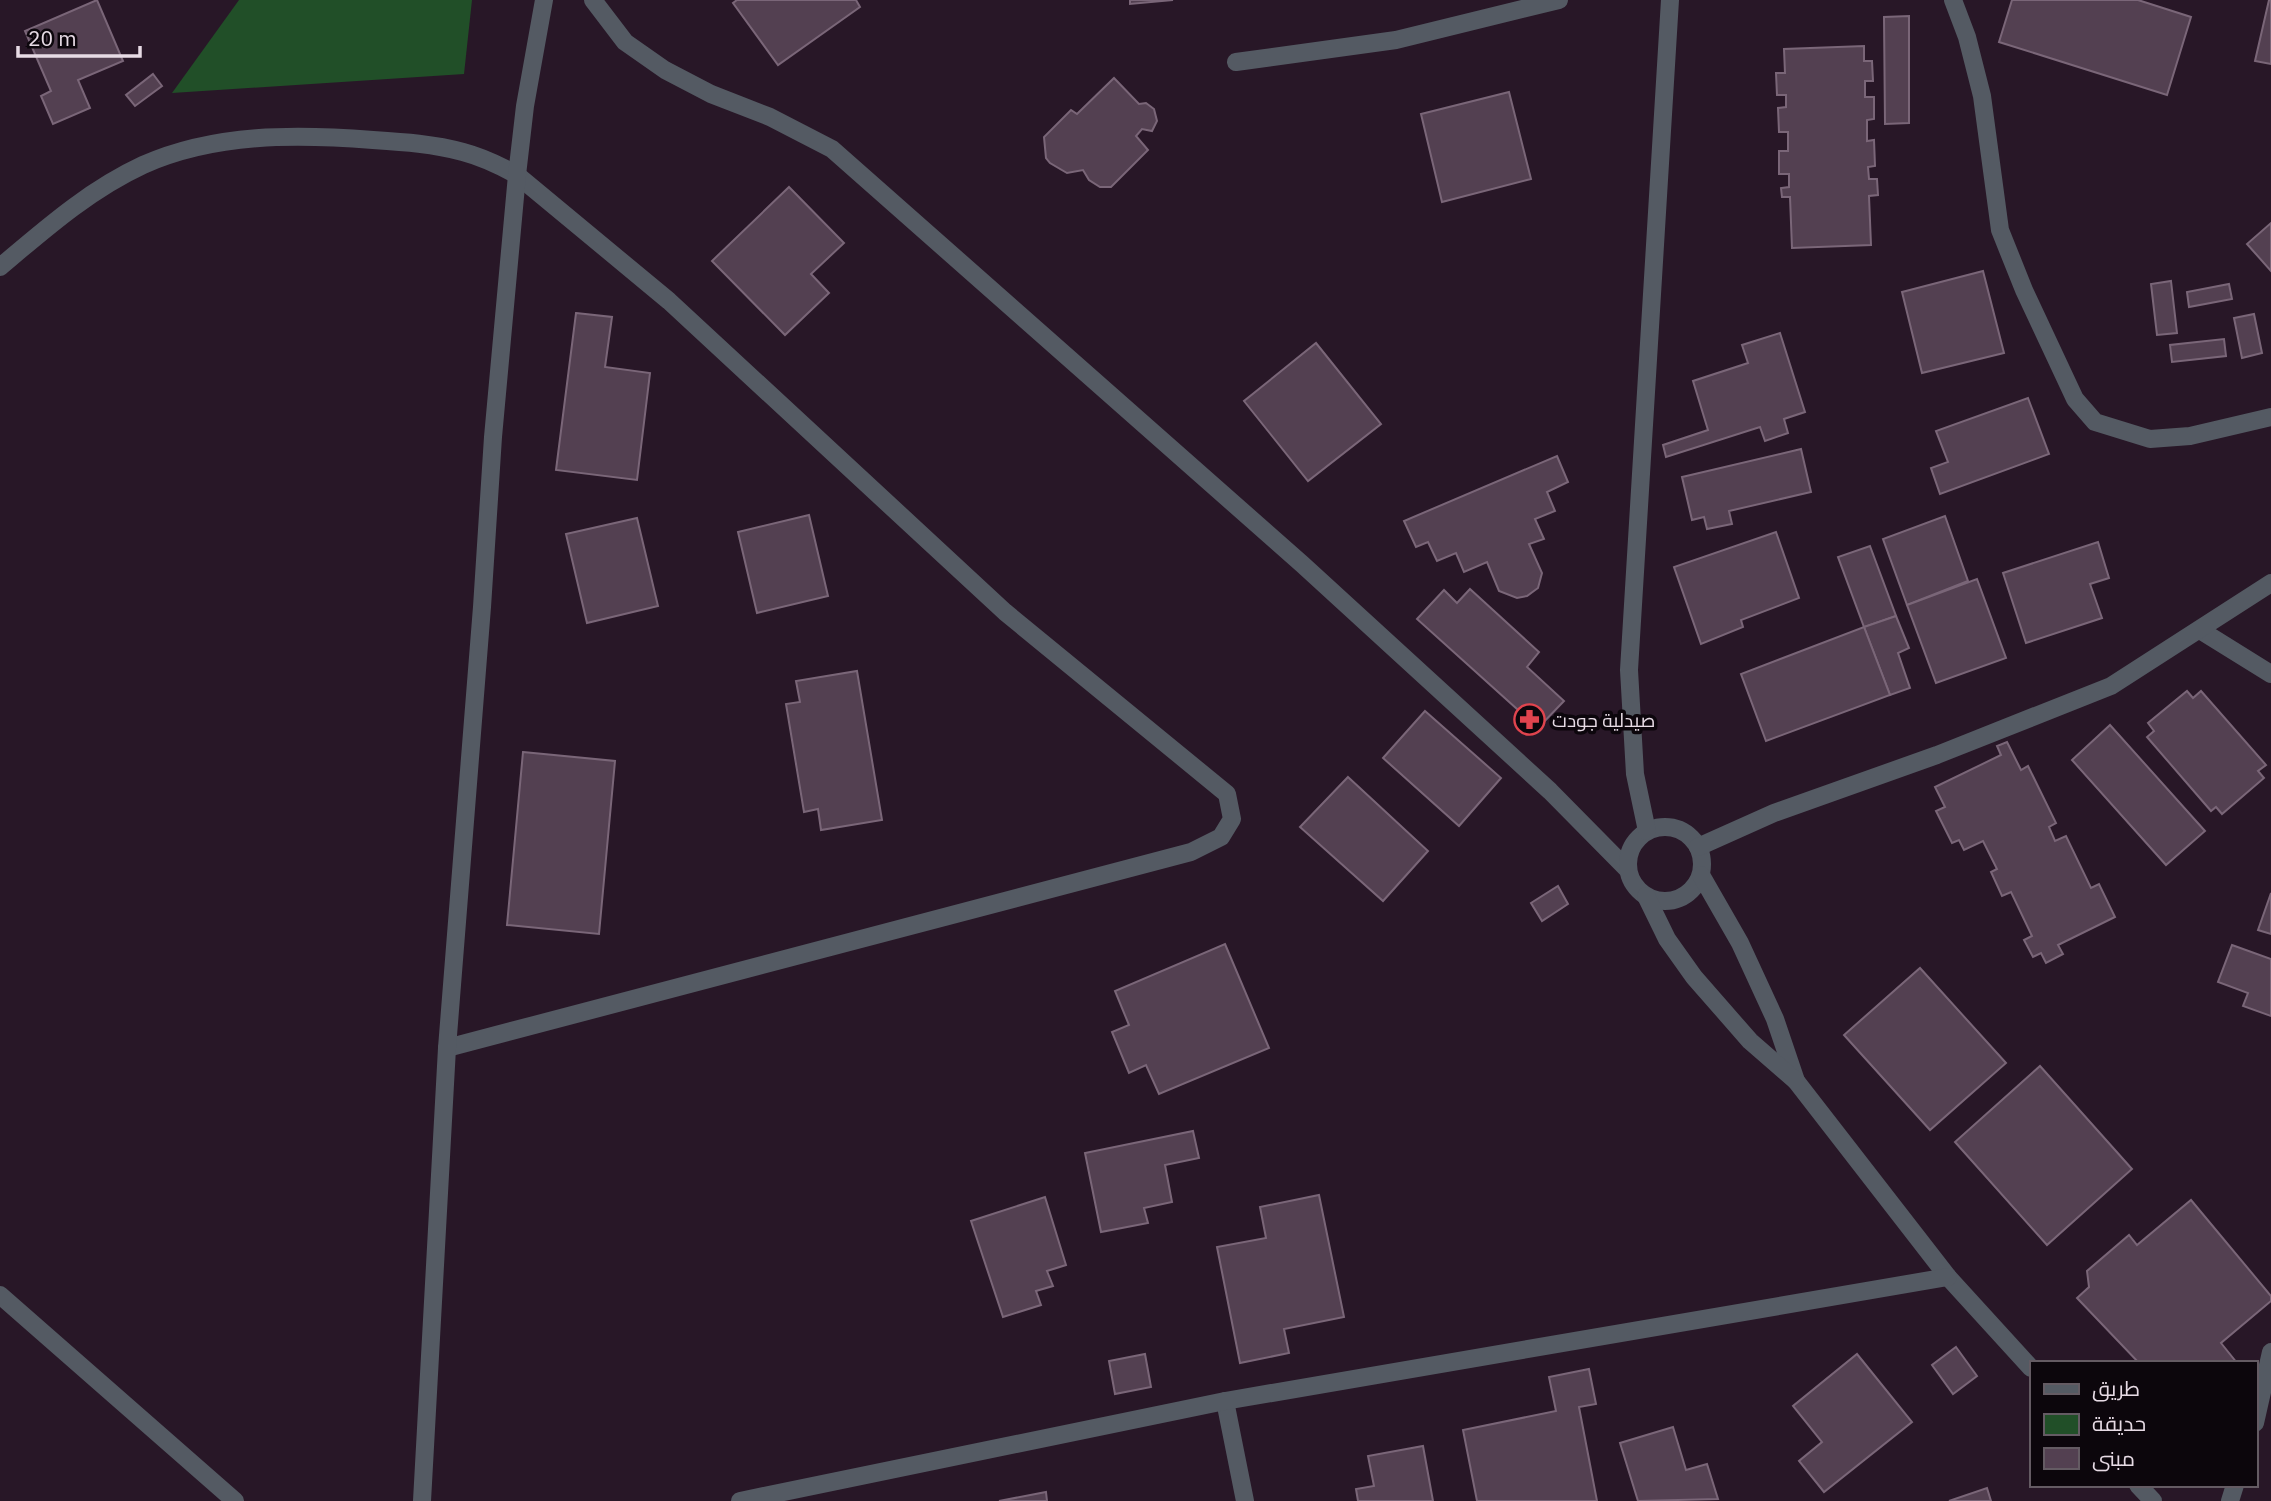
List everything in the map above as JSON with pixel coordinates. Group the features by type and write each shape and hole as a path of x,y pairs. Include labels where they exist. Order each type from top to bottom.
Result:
{"street":[{"path":"422,1501 447,1048 493,437 525,106 544,0"},
{"path":"593,0 625,42 665,70 711,94 771,117 832,149 1302,564 1550,791 1627,869 1632,882 1646,897 1667,939 1694,976 1750,1041 1796,1081 1948,1277 2030,1367"},
{"path":"1236,62 1396,40 1559,0"},
{"path":"1647,831 1635,774 1629,670 1670,0"},
{"path":"1953,0 1967,37 1982,96 2000,230 2024,290 2075,399 2095,422 2150,439 2190,436 2271,417"},
{"path":"0,267 84,198 144,165 201,146 270,136 324,136 424,144 482,158 517,175 669,301 1004,612 1227,794 1232,819 1221,837 1191,852 447,1048"},
{"path":"1698,847 1774,813 1937,755 2110,686 2271,583"},
{"path":"2200,630 2271,674"},
{"path":"1627,869 1632,847 1647,831 1662,827 1676,828 1689,835 1698,847 1703,860 1701,875 1694,888 1683,897 1669,902 1654,901 1646,897"},
{"path":"1701,875 1740,943 1775,1019 1796,1081"},
{"path":"740,1501 1225,1401 1948,1277"},
{"path":"0,1295 235,1501"},
{"path":"2257,1414 2271,1352"},
{"path":"1225,1401 1245,1501"},
{"path":"2140,1487 2153,1501"}],"green space":[{"path":"239,0 472,0 464,74 172,93"}],"building":[{"path":"97,0 123,61 78,80 90,108 53,124 41,96 51,91 25,31"},
{"path":"737,0 856,0 860,7 778,65 733,3"},
{"path":"1130,0 1173,0 1130,4"},
{"path":"2012,0 2138,0 2191,17 2167,95 1999,42"},
{"path":"2271,0 2271,64 2255,61"},
{"path":"1909,16 1909,123 1885,124 1884,17"},
{"path":"1864,46 1864,61 1872,61 1873,81 1865,81 1865,97 1874,97 1874,119 1867,120 1867,141 1874,140 1875,166 1868,167 1869,179 1877,179 1878,195 1869,196 1871,245 1792,248 1790,197 1782,197 1781,188 1789,187 1789,174 1779,174 1779,151 1788,151 1788,132 1779,132 1778,108 1786,107 1786,95 1777,95 1776,73 1785,73 1784,49"},
{"path":"153,74 162,86 135,106 126,95"},
{"path":"1114,78 1139,104 1146,103 1154,109 1157,121 1152,131 1142,129 1136,136 1148,150 1111,187 1100,187 1089,180 1083,170 1067,173 1050,163 1046,158 1044,137 1071,110 1077,114"},
{"path":"1509,92 1531,179 1442,202 1421,114"},
{"path":"789,187 844,243 811,274 829,293 785,335 712,261"},
{"path":"2271,223 2271,271 2247,244"},
{"path":"1983,271 2004,353 1922,373 1902,292"},
{"path":"2171,281 2177,333 2157,335 2151,284"},
{"path":"2229,284 2232,299 2189,307 2187,292"},
{"path":"576,313 612,317 605,367 650,373 637,480 556,470"},
{"path":"2254,314 2262,353 2242,358 2234,318"},
{"path":"1780,333 1805,412 1784,419 1788,433 1765,441 1760,427 1666,457 1663,445 1708,430 1693,381 1748,363 1742,345"},
{"path":"2224,339 2226,356 2172,362 2170,345"},
{"path":"1316,343 1381,424 1308,481 1244,401"},
{"path":"2028,398 2049,454 1940,494 1931,468 1948,462 1936,431"},
{"path":"1801,449 1811,492 1729,511 1732,524 1707,529 1704,517 1692,520 1682,477"},
{"path":"1557,456 1568,482 1547,492 1555,511 1535,519 1544,539 1529,544 1542,573 1538,588 1527,596 1517,598 1499,591 1487,562 1464,572 1456,553 1437,561 1428,542 1416,547 1404,521"},
{"path":"809,515 828,596 757,613 738,532"},
{"path":"1945,516 1968,581 1907,605 1883,539"},
{"path":"637,518 658,606 587,623 566,534"},
{"path":"1776,532 1799,598 1741,620 1743,627 1701,644 1674,567"},
{"path":"2098,542 2109,578 2090,584 2102,618 2026,643 2003,573"},
{"path":"1870,546 1896,616 1864,627 1838,557"},
{"path":"1977,579 2006,658 1936,683 1907,605"},
{"path":"1470,589 1539,652 1527,667 1564,701 1538,728 1417,619 1444,590 1457,603"},
{"path":"1896,616 1909,648 1898,653 1910,688 1890,695 1864,627"},
{"path":"1864,627 1890,695 1766,741 1741,674"},
{"path":"857,671 882,820 821,830 818,809 804,812 786,704 800,702 796,681"},
{"path":"2187,691 2193,698 2201,691 2266,765 2258,771 2264,778 2222,814 2216,807 2211,811 2147,737 2154,731 2148,723"},
{"path":"1425,711 1501,778 1459,826 1383,758"},
{"path":"2110,725 2205,831 2166,865 2072,760"},
{"path":"2007,742 2021,770 2028,766 2056,823 2049,827 2055,841 2066,836 2091,888 2099,884 2115,917 2058,945 2063,954 2046,963 2041,953 2033,957 2024,940 2032,936 2011,892 2002,896 1991,872 1997,869 1983,841 1964,850 1959,840 1952,843 1936,811 1945,807 1935,787 2001,755 1997,746"},
{"path":"523,752 615,761 599,934 507,925"},
{"path":"1348,777 1428,851 1383,901 1300,827"},
{"path":"1558,886 1568,904 1542,921 1531,903"},
{"path":"2271,893 2271,934 2258,930"},
{"path":"1225,944 1269,1048 1159,1094 1146,1065 1129,1073 1112,1032 1129,1025 1115,991"},
{"path":"2232,945 2271,959 2271,1016 2243,1006 2248,993 2218,982"},
{"path":"1920,968 2006,1063 1930,1130 1844,1035"},
{"path":"2040,1066 2132,1169 2047,1245 1955,1142"},
{"path":"1193,1131 1199,1158 1165,1165 1172,1202 1144,1208 1148,1223 1101,1232 1085,1153"},
{"path":"1319,1195 1344,1317 1284,1329 1289,1353 1240,1363 1217,1247 1266,1238 1260,1207"},
{"path":"1045,1197 1066,1265 1047,1271 1053,1286 1036,1291 1041,1305 1003,1317 971,1221"},
{"path":"2191,1200 2271,1296 2271,1301 2221,1343 2235,1361 2137,1361 2077,1298 2089,1287 2087,1271 2129,1235 2137,1245"},
{"path":"1956,1347 1977,1376 1953,1394 1932,1365"},
{"path":"1145,1354 1151,1387 1115,1394 1109,1361"},
{"path":"1857,1354 1912,1422 1824,1492 1799,1461 1822,1442 1793,1406"},
{"path":"1589,1369 1596,1404 1579,1407 1597,1501 1477,1501 1463,1430 1556,1411 1549,1377"},
{"path":"1673,1427 1686,1470 1707,1464 1718,1499 1638,1501 1620,1443"},
{"path":"1423,1446 1433,1501 1358,1501 1356,1489 1374,1486 1368,1456"},
{"path":"1987,1488 1991,1501 1949,1501"},
{"path":"1046,1492 1047,1501 999,1501"}],"place":[{"name":"صيدلية جودت","path":"1529,720"}]}
